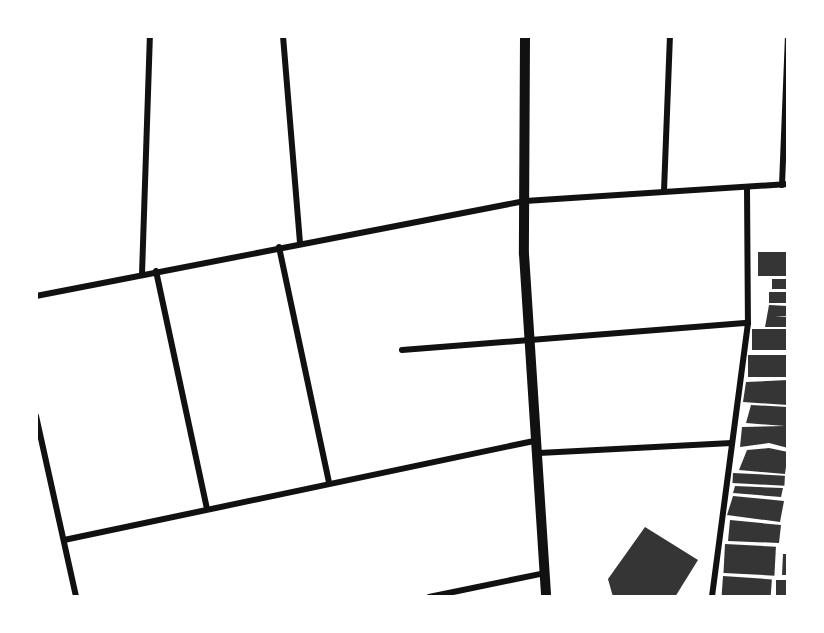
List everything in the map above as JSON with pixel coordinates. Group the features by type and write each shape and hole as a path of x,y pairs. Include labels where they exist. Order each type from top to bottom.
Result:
{"street":[{"path":"142,274 150,36"},
{"path":"283,36 300,243"},
{"path":"525,36 525,201 530,337 539,453 546,597"},
{"path":"664,191 670,36"},
{"path":"36,296 525,201 785,185 788,36"},
{"path":"712,597 748,323 747,188"},
{"path":"279,247 329,482"},
{"path":"156,271 207,508"},
{"path":"402,350 530,337 748,323"},
{"path":"36,416 76,597"},
{"path":"64,540 329,482 538,440"},
{"path":"539,453 732,443"},
{"path":"429,597 545,573"}],"building":[{"path":"758,252 788,252 788,276 758,276"},
{"path":"772,279 788,279 788,289 772,289"},
{"path":"769,292 788,292 788,303 769,303"},
{"path":"769,305 788,306 788,316 775,316 788,317 788,327 765,327"},
{"path":"752,329 788,329 788,350 752,350"},
{"path":"748,355 788,355 788,377 748,377"},
{"path":"788,380 788,405 743,402 746,382"},
{"path":"751,405 788,407 788,448 769,443 740,447 742,427 785,426 746,423"},
{"path":"769,448 788,452 785,474 739,470 747,450"},
{"path":"733,473 785,476 784,486 732,483"},
{"path":"735,486 783,488 781,497 733,493"},
{"path":"733,496 784,501 780,522 727,515"},
{"path":"730,520 781,525 779,543 728,541"},
{"path":"645,527 698,560 675,597 613,597 608,579"},
{"path":"725,544 776,547 774,576 723,573"},
{"path":"783,554 788,554 788,575 782,575"},
{"path":"723,576 772,579 771,597 722,595"},
{"path":"776,580 788,580 788,597 776,597"}]}
